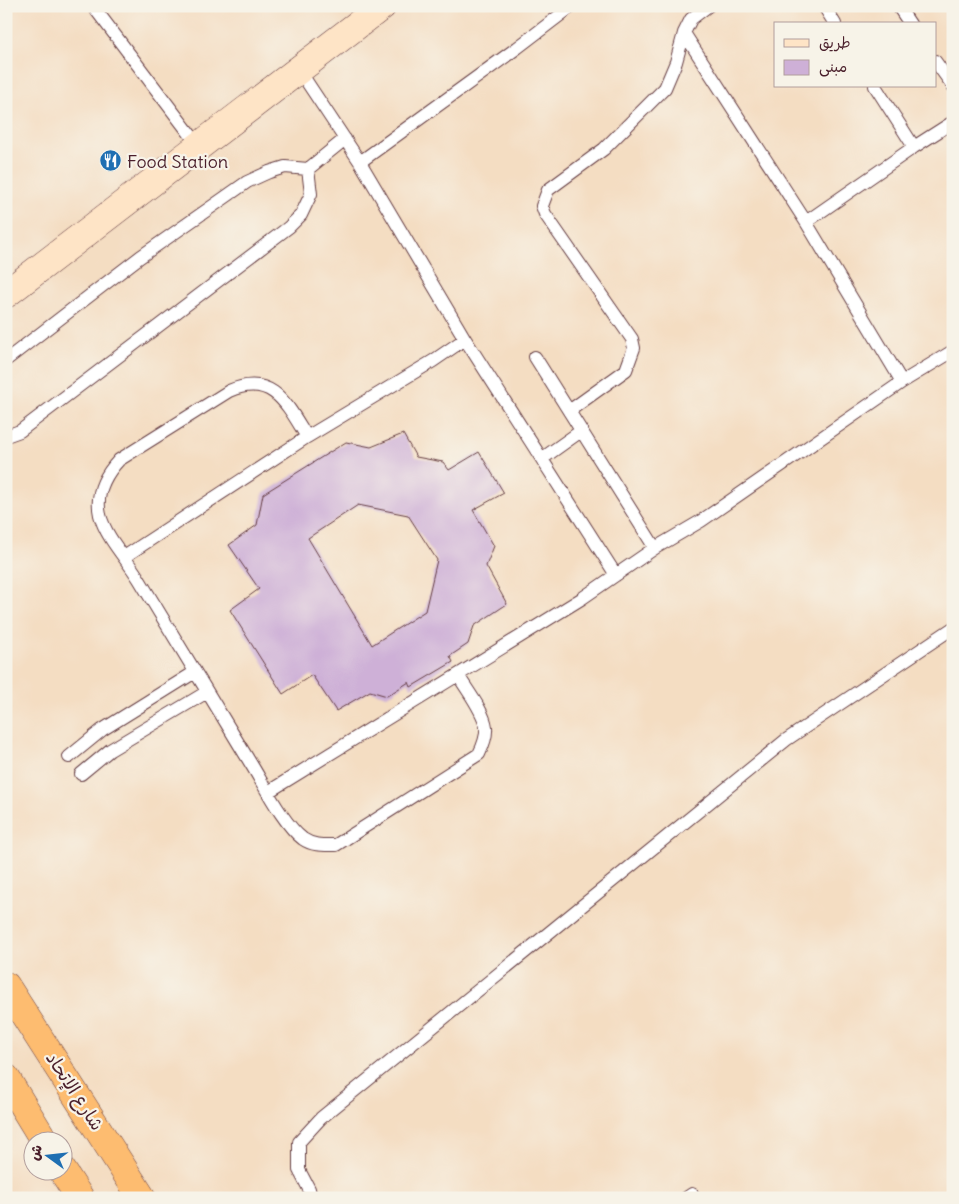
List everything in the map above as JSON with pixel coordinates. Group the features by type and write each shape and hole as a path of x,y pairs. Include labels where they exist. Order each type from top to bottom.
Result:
{"highway":[{"name":"شارع الإتحاد","path":"6,986 142,1198"},
{"path":"6,1078 39,1132"},
{"path":"70,1182 80,1198"}],"street":[{"path":"6,294 382,6"}],"lane":[{"path":"93,6 199,146"},
{"path":"360,162 572,6"},
{"path":"569,411 626,370 634,348 632,339 545,214 542,206 544,198 548,190 556,183 604,149 665,88 676,62 684,33 691,20 708,6"},
{"path":"824,6 834,22"},
{"path":"898,6 909,22"},
{"path":"684,33 806,222 902,382"},
{"path":"936,62 953,86"},
{"path":"299,70 346,139 465,339 543,458 616,575"},
{"path":"876,88 914,147"},
{"path":"806,222 953,122"},
{"path":"6,360 140,258 247,182 268,172 285,168 308,169 346,139"},
{"path":"6,436 20,431 289,227 301,215 310,194 308,169"},
{"path":"124,557 307,437 433,362 465,339"},
{"path":"268,792 458,675 616,575 655,548 701,521 902,382 953,351"},
{"path":"535,357 655,548"},
{"path":"307,437 284,400 272,391 262,387 240,386 119,460 108,473 102,485 99,499 104,525 293,830 304,840 319,846 336,845 479,754 485,742 486,727 478,708 458,675"},
{"path":"543,458 581,431"},
{"path":"311,1198 309,1189 299,1170 299,1142 321,1118 786,740 953,628"},
{"path":"69,757 102,730 195,672"},
{"path":"81,774 110,750 207,692"}],"building":[{"path":"403,434 416,457 443,462 449,470 479,452 504,493 473,510 494,546 486,566 507,604 474,626 468,644 450,656 453,662 411,687 409,682 387,696 370,691 336,711 312,675 283,694 230,610 259,589 229,545 257,525 263,494 346,442 371,447","holes":["358,505 408,515 437,560 425,611 372,645 308,538"]}],"place":[{"name":"Food Station","path":"111,161"}]}
